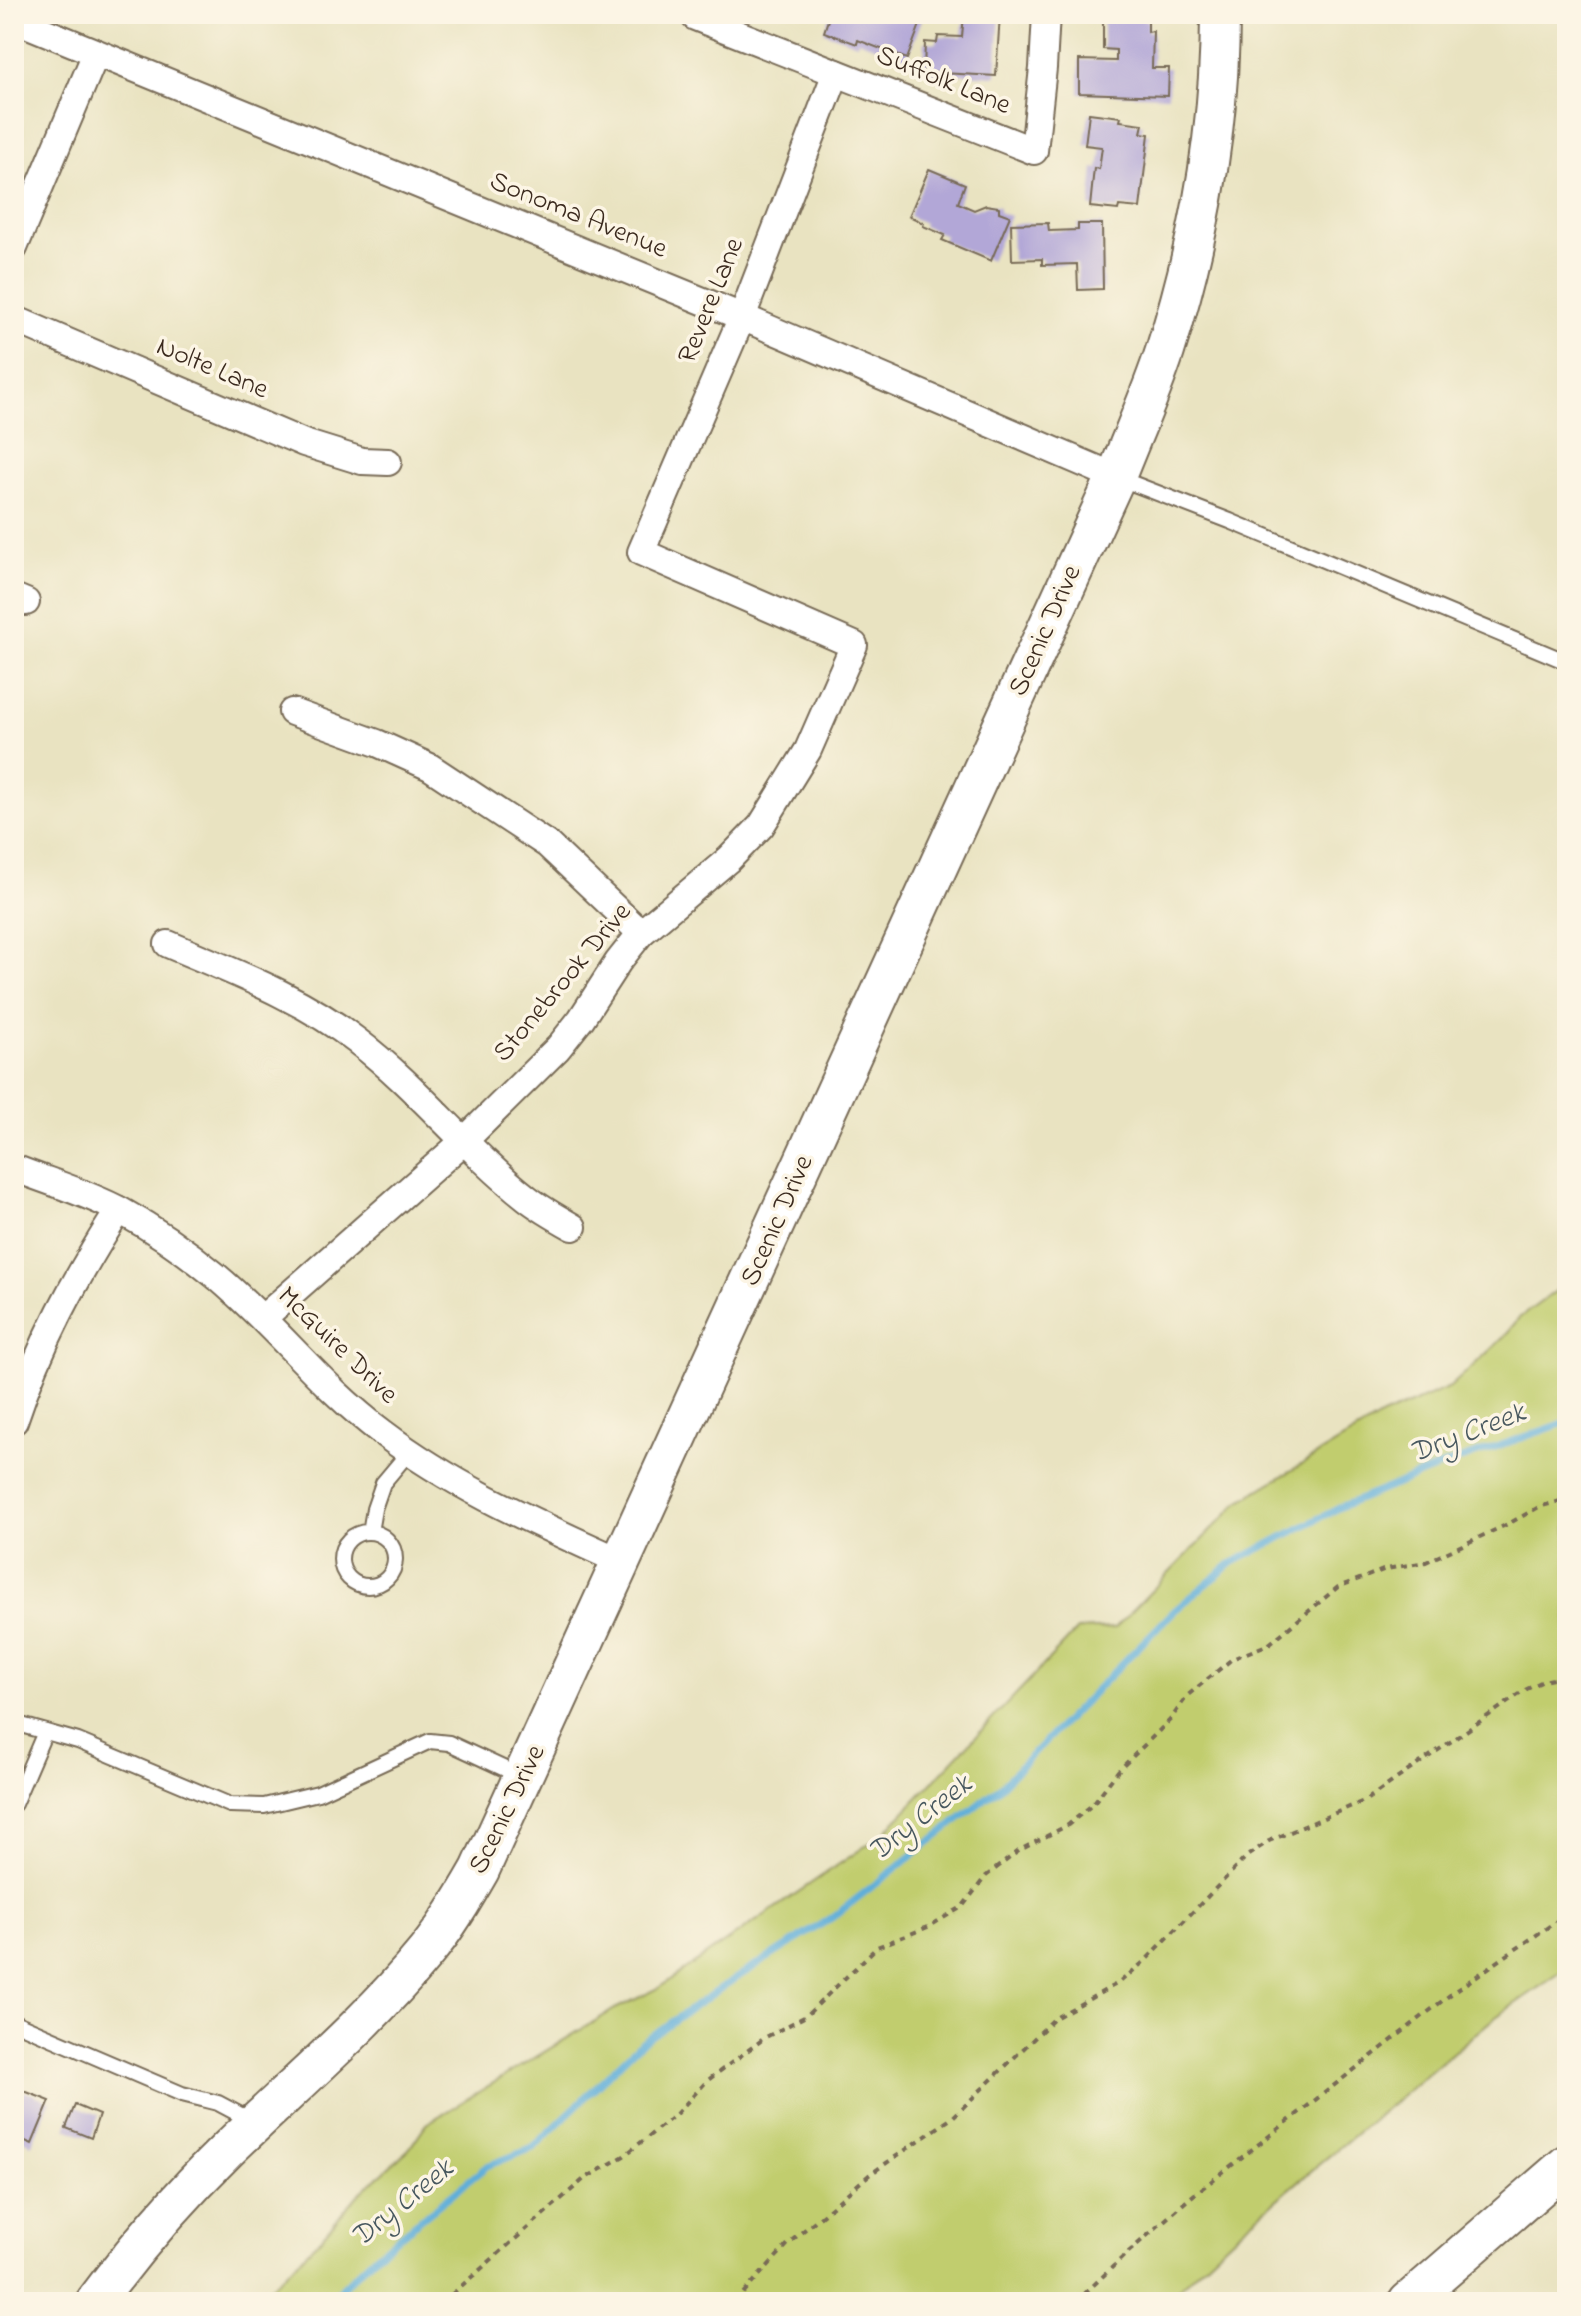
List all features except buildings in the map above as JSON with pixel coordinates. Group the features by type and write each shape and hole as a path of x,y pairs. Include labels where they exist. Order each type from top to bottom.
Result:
{"main road":[{"name":"Scenic Drive","path":"95,2302 131,2253 224,2153 391,1992 428,1949 480,1870 1116,477 1164,355 1201,216 1214,135 1220,14"},
{"path":"1408,2302 1567,2164"}],"street":[{"name":"Suffolk Lane","path":"696,15 1034,151 1046,14"},
{"name":"Sonoma Avenue","path":"14,19 742,317 1116,477"},
{"path":"14,248 96,53"},
{"name":"Revere Lane","path":"836,73 742,317 641,552 854,645"},
{"name":"Nolte Lane","path":"14,319 304,443 362,461 388,462"},
{"name":"Stonebrook Drive","path":"263,1318 464,1141 558,1048 641,933 729,859 761,826 808,750 854,645"},
{"path":"292,712 377,743 430,767 548,845 641,933"},
{"path":"168,944 259,983 304,1006 355,1039 402,1077 464,1141 527,1198 573,1227"},
{"name":"McGuire Drive","path":"14,1168 119,1210 159,1234 214,1274 263,1318 311,1370 354,1410 409,1452 479,1496 622,1562"},
{"path":"14,1421 53,1321 87,1258 119,1210"}],"lane":[{"path":"1116,477 1230,521 1567,662"},
{"path":"370,1532 383,1483 409,1452"},
{"path":"14,1723 78,1741 230,1805 264,1806 318,1793 430,1741 449,1743 524,1778"},
{"path":"14,1804 45,1732"},
{"path":"14,2022 182,2094 218,2103 256,2122"}],"path":[{"path":"443,2302 584,2179 624,2156 675,2115 708,2080 766,2037 806,2016 877,1947 928,1927 962,1907 986,1876 1020,1850 1068,1825 1092,1805 1118,1771 1170,1720 1188,1695 1232,1659 1269,1644 1338,1587 1386,1569 1426,1562 1487,1535 1539,1507 1567,1499"},
{"path":"735,2302 789,2243 869,2175 952,2118 1055,2018 1120,1982 1146,1960 1247,1856 1269,1841 1366,1800 1527,1689 1543,1681 1567,1676"},
{"path":"1076,2302 1191,2197 1455,1991 1567,1914"}],"green space":[{"path":"1567,1283 1567,1968 1493,2019 1244,2227 1164,2302 249,2302 275,2283 320,2239 358,2195 409,2149 426,2124 615,2009 657,1989 883,1834 1077,1630 1115,1628 1239,1502 1382,1416 1450,1387 1502,1339 1519,1318"}],"waterway":[{"name":"Dry Creek","path":"327,2302 376,2255 487,2166 533,2148 642,2042 833,1917 998,1789 1174,1611 1232,1563 1343,1506 1447,1464 1567,1422"}]}
